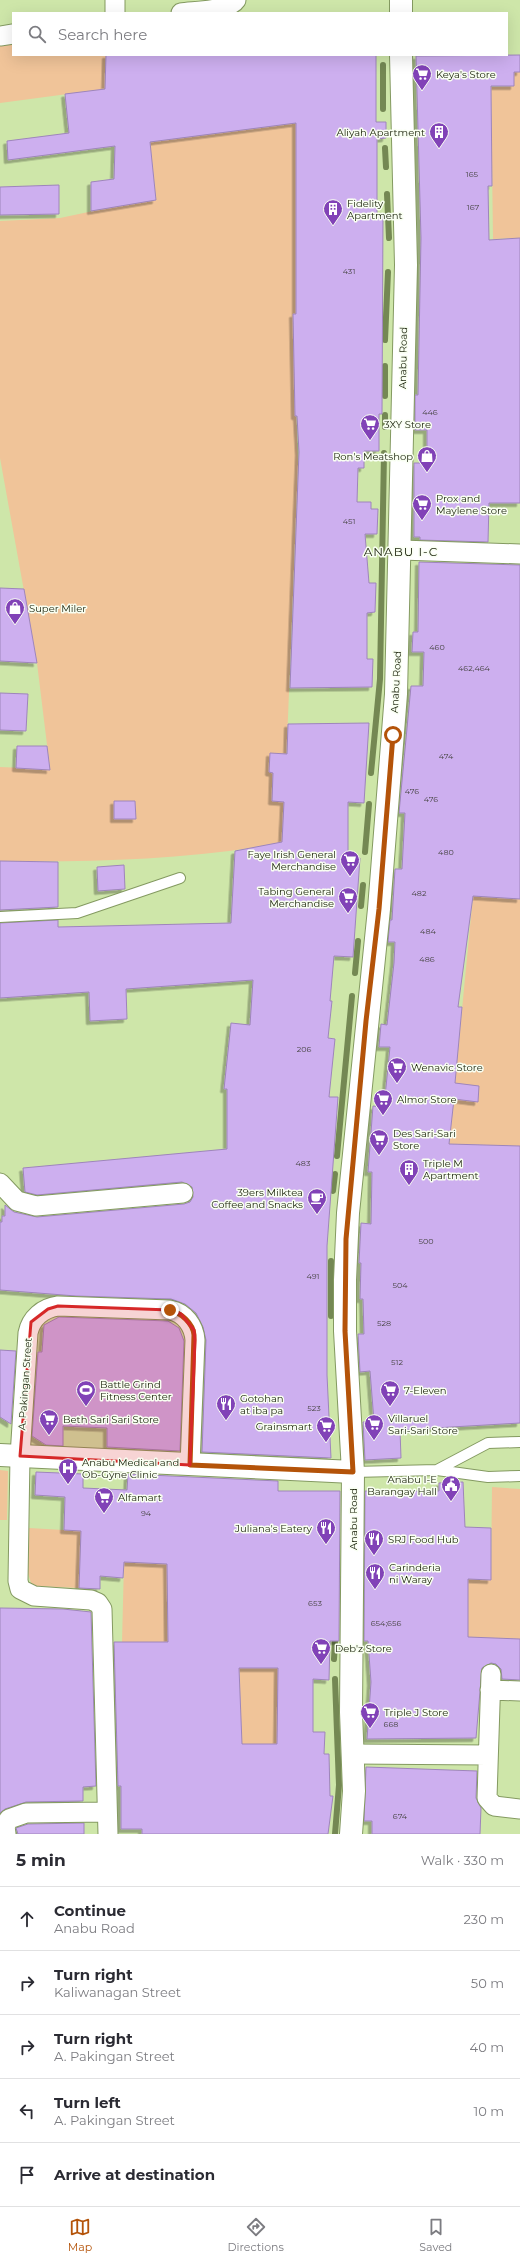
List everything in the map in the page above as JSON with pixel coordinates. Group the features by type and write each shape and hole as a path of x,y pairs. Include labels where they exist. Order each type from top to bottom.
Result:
{"street":[{"path":"115,0 115,12"},
{"path":"400,0 401,12"},
{"path":"189,12 223,8 234,2"},
{"path":"0,36 12,34"},
{"name":"Anabu Road","path":"351,1834 354,1791 351,1705 353,1472 345,1331 346,1239 366,1021 379,909 395,709 400,550 402,359 406,266 401,56"},
{"path":"400,550 520,554"},
{"path":"0,1183 17,1201 36,1206 183,1193"},
{"name":"A. Pakingan Street","path":"107,1812 102,1609 98,1603 91,1600 34,1596 20,1589 10,1455 28,1333 31,1322 48,1308 58,1306 170,1310 181,1314 194,1330 190,1465"},
{"path":"10,1455 353,1472"},
{"path":"520,1691 491,1682 486,1792 490,1803 500,1807 520,1808"},
{"path":"352,1754 488,1755"},
{"path":"6,1834 4,1826 9,1819 16,1815 26,1813 107,1812 108,1834"}],"lane":[{"path":"0,917 77,913 180,878"},
{"path":"437,1470 488,1443 520,1442"},
{"path":"353,1472 437,1470 488,1477 520,1476"}],"highlighted area":[{"path":"58,1306 170,1310 181,1314 194,1330 195,1340 190,1465 20,1456 31,1322 48,1309"}],"shaded area":[{"path":"12,42 12,56 106,56 105,89 0,103 0,44"},
{"path":"514,72 520,72 520,238 493,239 491,87 514,86"},
{"path":"296,123 296,314 293,314 298,468 283,842 214,853 142,859 0,861 0,767 50,769 37,663 0,458 0,221 60,218 112,207 156,200 150,142"},
{"path":"473,896 520,899 520,1146 449,1144"},
{"path":"0,1470 8,1471 7,1520 0,1520"},
{"path":"492,1487 520,1489 520,1639 439,1637 468,1606 468,1579 491,1579"},
{"path":"29,1528 81,1531 79,1588 36,1586 31,1583 27,1570"},
{"path":"124,1562 167,1564 168,1642 122,1642"},
{"path":"278,1659 304,1748 242,1744 239,1668"}],"building":[{"path":"520,55 520,72 514,72 514,86 491,86 492,186 488,186 489,240 520,238 520,503 489,503 488,542 420,540 420,537 414,537 414,463 427,463 427,430 415,430 415,395 418,395 421,238 416,56"},
{"path":"106,56 376,56 376,122 386,122 386,138 377,139 377,214 383,214 382,414 379,414 379,451 364,451 364,468 358,468 357,502 371,502 371,509 378,509 377,534 365,534 369,583 376,583 375,612 367,613 367,659 373,659 372,687 290,688 299,452 297,416 295,416 293,314 296,314 296,123 150,142 156,200 91,211 91,182 114,179 115,146 8,160 7,141 69,133 65,94 105,89"},
{"path":"59,185 59,214 0,215 0,187"},
{"path":"419,562 520,565 520,899 473,896 458,1007 462,1007 455,1083 479,1086 478,1102 454,1099 449,1144 520,1146 520,1423 400,1430 401,1458 365,1460 363,1422 374,1421 370,1371 360,1372 358,1334 364,1334 363,1299 360,1299 361,1263 359,1263 361,1223 371,1224 372,1172 368,1172 373,1106 384,1107 390,1047 379,1047 381,1024 387,1025 394,963 395,942 388,942 390,920 392,920 395,869 402,869 405,813 399,813 411,686 423,686 424,652 412,652 413,632 418,632"},
{"name":"Super Miler","path":"0,588 24,589 37,663 0,661"},
{"path":"0,693 28,694 26,731 0,730"},
{"path":"369,723 364,803 348,802 348,857 360,858 353,957 334,956 330,1001 332,1001 328,1038 335,1039 329,1097 338,1097 327,1246 327,1375 331,1458 202,1452 206,1340 203,1327 196,1313 185,1304 171,1299 76,1296 0,1290 0,1222 2,1222 2,1216 5,1216 5,1205 14,1212 37,1217 184,1204 190,1202 193,1197 192,1187 182,1182 37,1195 25,1192 23,1168 227,1149 227,1089 224,1089 231,1023 250,1025 253,980 126,989 127,1019 90,1021 89,992 0,998 0,923 58,920 58,927 231,923 235,851 282,842 284,802 272,801 273,773 269,772 270,753 287,754 288,724"},
{"path":"17,746 47,746 50,770 16,768"},
{"path":"114,801 135,801 136,819 114,819"},
{"path":"0,861 58,862 58,907 0,910"},
{"path":"124,865 125,889 98,891 97,867"},
{"path":"59,1317 168,1321 179,1328 184,1341 180,1451 107,1447 107,1428 63,1426 63,1446 46,1445 32,1436 38,1352 42,1352 44,1325"},
{"path":"0,1350 16,1351 11,1424 0,1417"},
{"path":"36,1472 83,1474 83,1488 127,1490 128,1474 278,1481 278,1491 340,1491 339,1641 330,1641 329,1680 313,1679 313,1732 325,1732 324,1754 329,1754 330,1796 333,1796 328,1834 142,1834 142,1829 121,1829 121,1786 118,1786 114,1642 168,1642 167,1564 124,1562 123,1578 100,1576 100,1589 79,1588 81,1531 64,1530 65,1497 35,1495","holes":["239,1668 278,1668 277,1744 242,1744"]},
{"path":"463,1482 465,1527 491,1528 491,1580 468,1579 468,1637 520,1639 520,1680 502,1679 501,1669 496,1664 491,1663 482,1668 476,1738 367,1739 371,1682 368,1641 364,1641 365,1491 439,1491 439,1483"},
{"path":"0,1608 63,1609 91,1612 96,1786 83,1787 83,1801 26,1802 5,1809 0,1813"},
{"path":"366,1767 477,1771 476,1798 481,1808 480,1834 372,1834 372,1821 364,1821"},
{"path":"84,1823 84,1834 18,1834 16,1828 28,1824"}],"waterway":[{"path":"383,65 383,109"},
{"path":"385,148 386,167"},
{"path":"387,194 389,238"},
{"path":"385,340 388,272"},
{"path":"385,366 385,396"},
{"path":"385,415 385,427"},
{"path":"371,773 380,679 384,453"},
{"path":"365,852 369,804"},
{"path":"361,906 363,885"},
{"path":"355,973 358,941"},
{"path":"337,1156 352,996"},
{"path":"333,1191 335,1174"},
{"path":"331,1261 331,1316"},
{"path":"334,1659 335,1641"},
{"path":"335,1679 339,1785 335,1834"}],"place":[{"name":"Keya's Store","path":"422,91"},
{"name":"Aliyah Apartment","path":"439,149"},
{"name":"Fidelity Apartment","path":"333,226"},
{"name":"3XY Store","path":"370,441"},
{"name":"Ron's Meatshop","path":"427,473"},
{"name":"Prox and Maylene Store","path":"422,521"},
{"name":"Super Miler","path":"15,625"},
{"name":"Faye Irish General Merchandise","path":"350,877"},
{"name":"Tabing General Merchandise","path":"348,914"},
{"name":"Wenavic Store","path":"397,1084"},
{"name":"Almor Store","path":"383,1116"},
{"name":"Des Sari-Sari Store","path":"379,1156"},
{"name":"Triple M Apartment","path":"409,1186"},
{"name":"39ers Milktea Coffee and Snacks","path":"317,1215"},
{"name":"Battle Grind Fitness Center","path":"86,1407"},
{"name":"7-Eleven","path":"390,1407"},
{"name":"Gotohan at iba pa","path":"226,1421"},
{"name":"Beth Sari Sari Store","path":"49,1436"},
{"name":"Villaruel Sari-Sari Store","path":"374,1441"},
{"name":"Grainsmart","path":"326,1443"},
{"name":"Anabu Medical and Ob-Gyne Clinic","path":"68,1485"},
{"name":"Anabu I-E Barangay Hall","path":"451,1502"},
{"name":"Alfamart","path":"104,1514"},
{"name":"Juliana's Eatery","path":"326,1545"},
{"name":"SRJ Food Hub","path":"374,1556"},
{"name":"Carinderia ni Waray","path":"375,1590"},
{"name":"Deb'z Store","path":"321,1665"},
{"name":"Triple J Store","path":"370,1729"}],"district":[{"name":"ANABU I-C","path":"401,551"}],"route":[{"path":"170,1310 181,1314 194,1330 195,1340 190,1465 353,1472 351,1412 345,1331 346,1239 361,1095 366,1021 379,909 385,819 393,735"}]}
